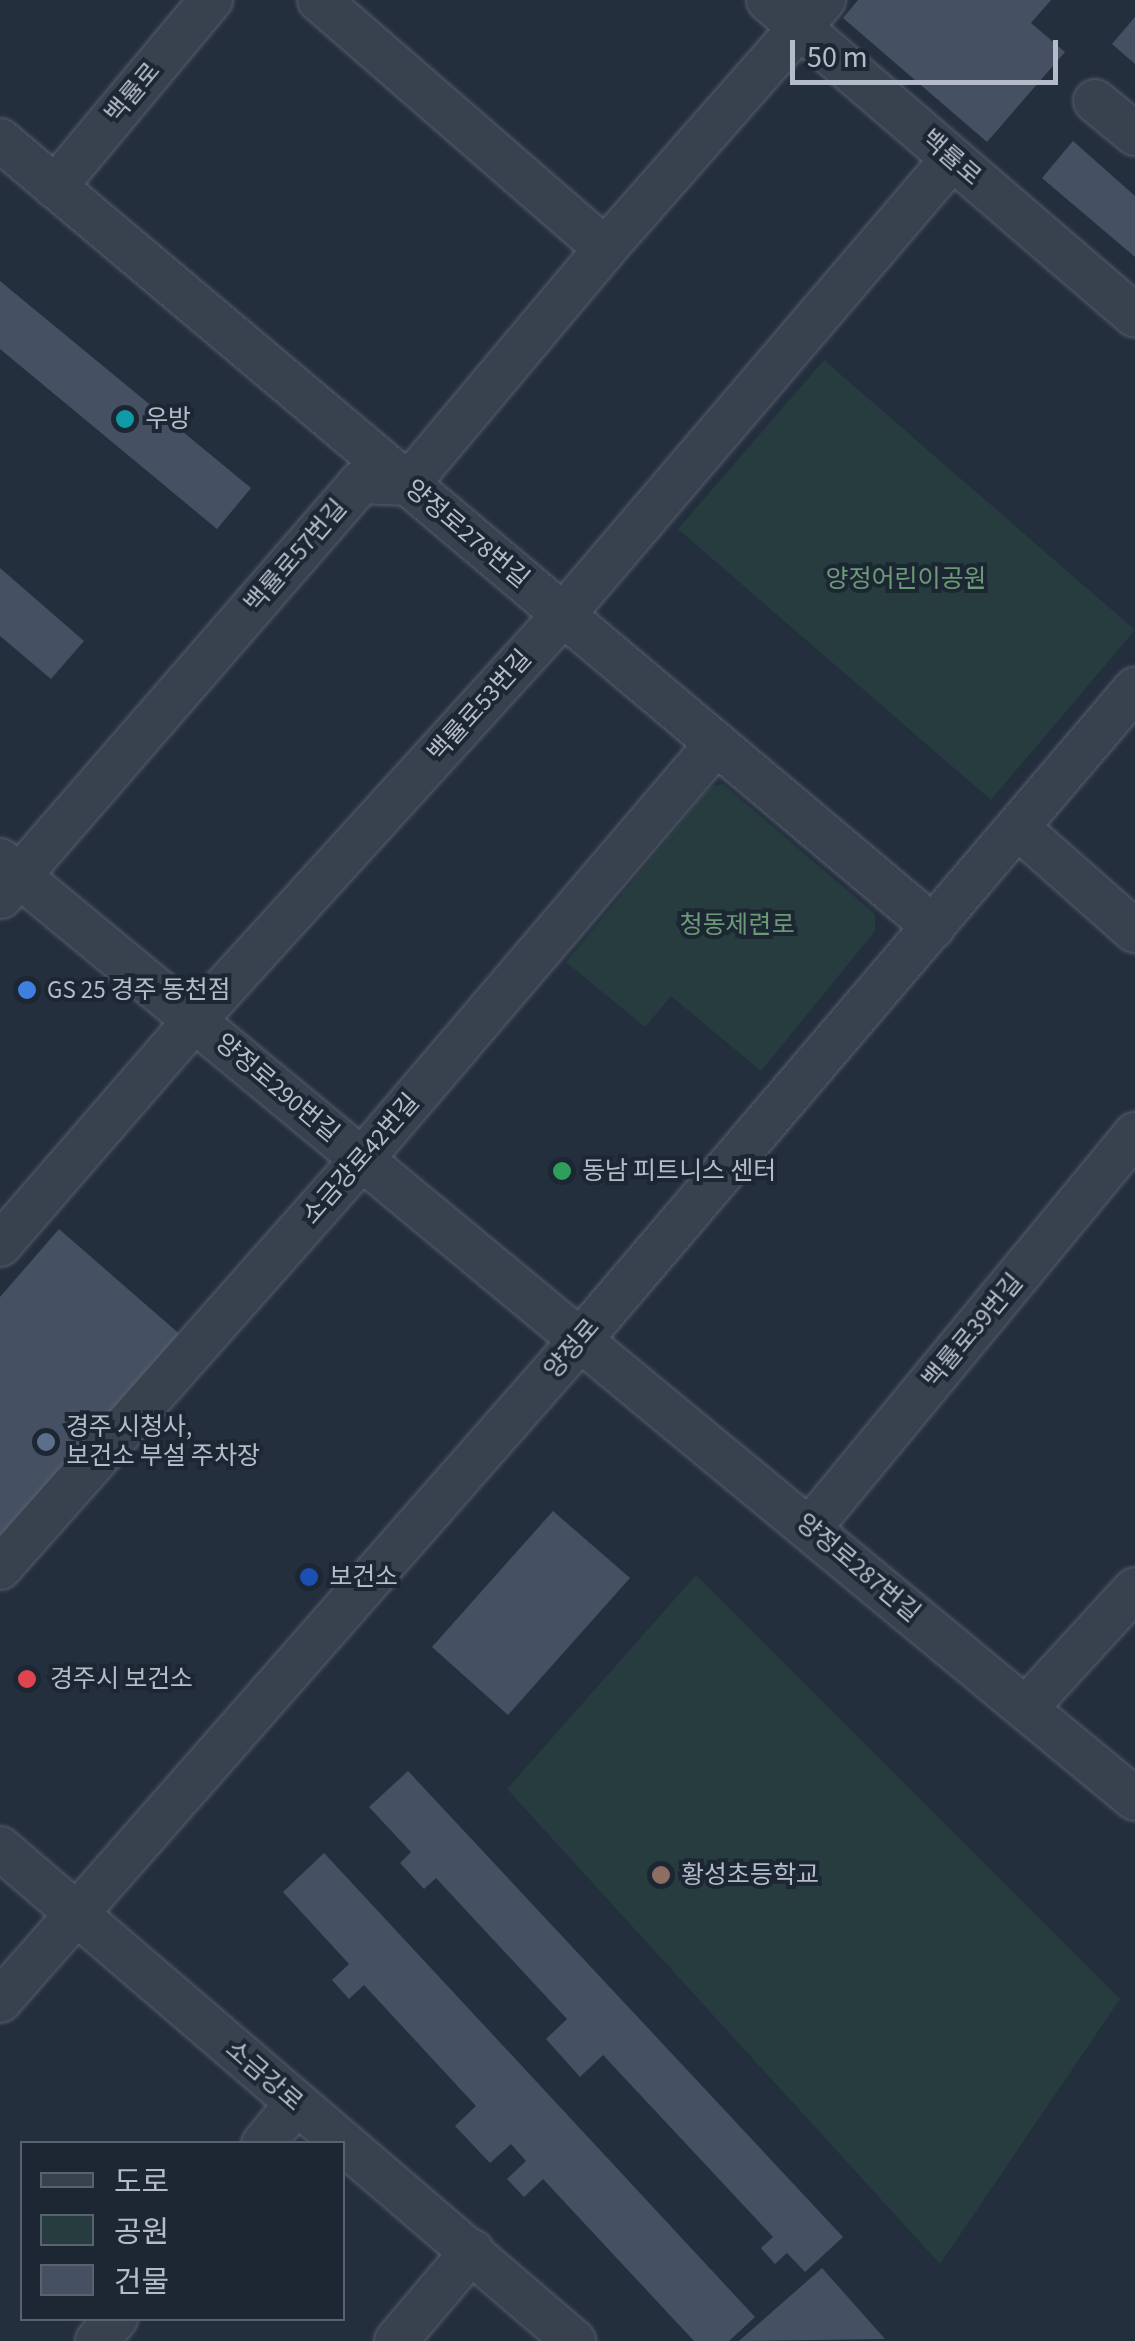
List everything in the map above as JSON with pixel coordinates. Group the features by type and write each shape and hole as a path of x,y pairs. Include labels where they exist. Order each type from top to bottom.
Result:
{"street":[{"name":"백률로","path":"55,186 211,0"},
{"path":"319,0 605,249"},
{"name":"백률로","path":"797,9 952,159 1135,316"},
{"path":"408,484 605,249 797,9"},
{"path":"1096,101 1135,134"},
{"name":"양정로278번길","path":"0,140 934,927"},
{"name":"백률로53번길","path":"0,1245 195,1020 563,614 952,159"},
{"name":"백률로57번길","path":"6,878 361,482 408,484"},
{"name":"양정로","path":"0,2001 582,1338 1135,689"},
{"name":"소금강로42번길","path":"0,1568 363,1158 716,744"},
{"path":"1018,828 1135,931"},
{"name":"양정로290번길","path":"6,878 195,1020 582,1338"},
{"name":"백률로39번길","path":"810,1528 1135,1134"},
{"name":"양정로287번길","path":"582,1338 1135,1798"},
{"path":"1026,1708 1135,1589"},
{"name":"소금강로","path":"0,1848 340,2141"},
{"path":"265,2141 296,2104"},
{"name":"소금강로","path":"345,2145 574,2341"},
{"path":"396,2341 472,2251"},
{"path":"98,2341 114,2321"}],"green space":[{"name":"양정어린이공원","path":"824,360 1135,630 991,800 678,529"},
{"name":"청동제련로","path":"723,784 875,914 875,931 761,1071 671,996 645,1027 566,962 710,787"},
{"path":"696,1575 1120,1999 940,2264 507,1789"}],"building":[{"path":"858,0 1051,0 1031,23 1065,52 987,142 843,18"},
{"path":"1135,17 1135,64 1112,44"},
{"path":"1073,141 1135,196 1135,257 1042,178"},
{"name":"우방","path":"0,281 251,488 217,529 0,349"},
{"path":"0,568 84,641 51,679 0,636"},
{"name":"경주 시청사, 보건소 부설 주차장","path":"59,1229 183,1337 0,1547 0,1297"},
{"path":"553,1511 630,1578 508,1715 432,1647"},
{"path":"408,1771 843,2237 805,2272 787,2253 775,2264 761,2248 773,2237 603,2055 580,2077 546,2039 567,2019 436,1878 424,1889 400,1863 411,1852 369,1807"},
{"path":"324,1853 755,2317 729,2341 694,2341 543,2179 524,2197 507,2179 526,2161 511,2144 490,2163 455,2126 476,2106 364,1985 349,1999 332,1980 349,1964 283,1892"},
{"path":"822,2268 885,2339 739,2341"}],"place":[{"name":"우방","path":"125,419"},
{"name":"GS 25 경주 동천점","path":"27,990"},
{"name":"동남 피트니스 센터","path":"562,1171"},
{"name":"경주 시청사, 보건소 부설 주차장","path":"46,1442"},
{"name":"보건소","path":"309,1577"},
{"name":"경주시 보건소","path":"27,1679"},
{"name":"황성초등학교","path":"661,1875"}]}
